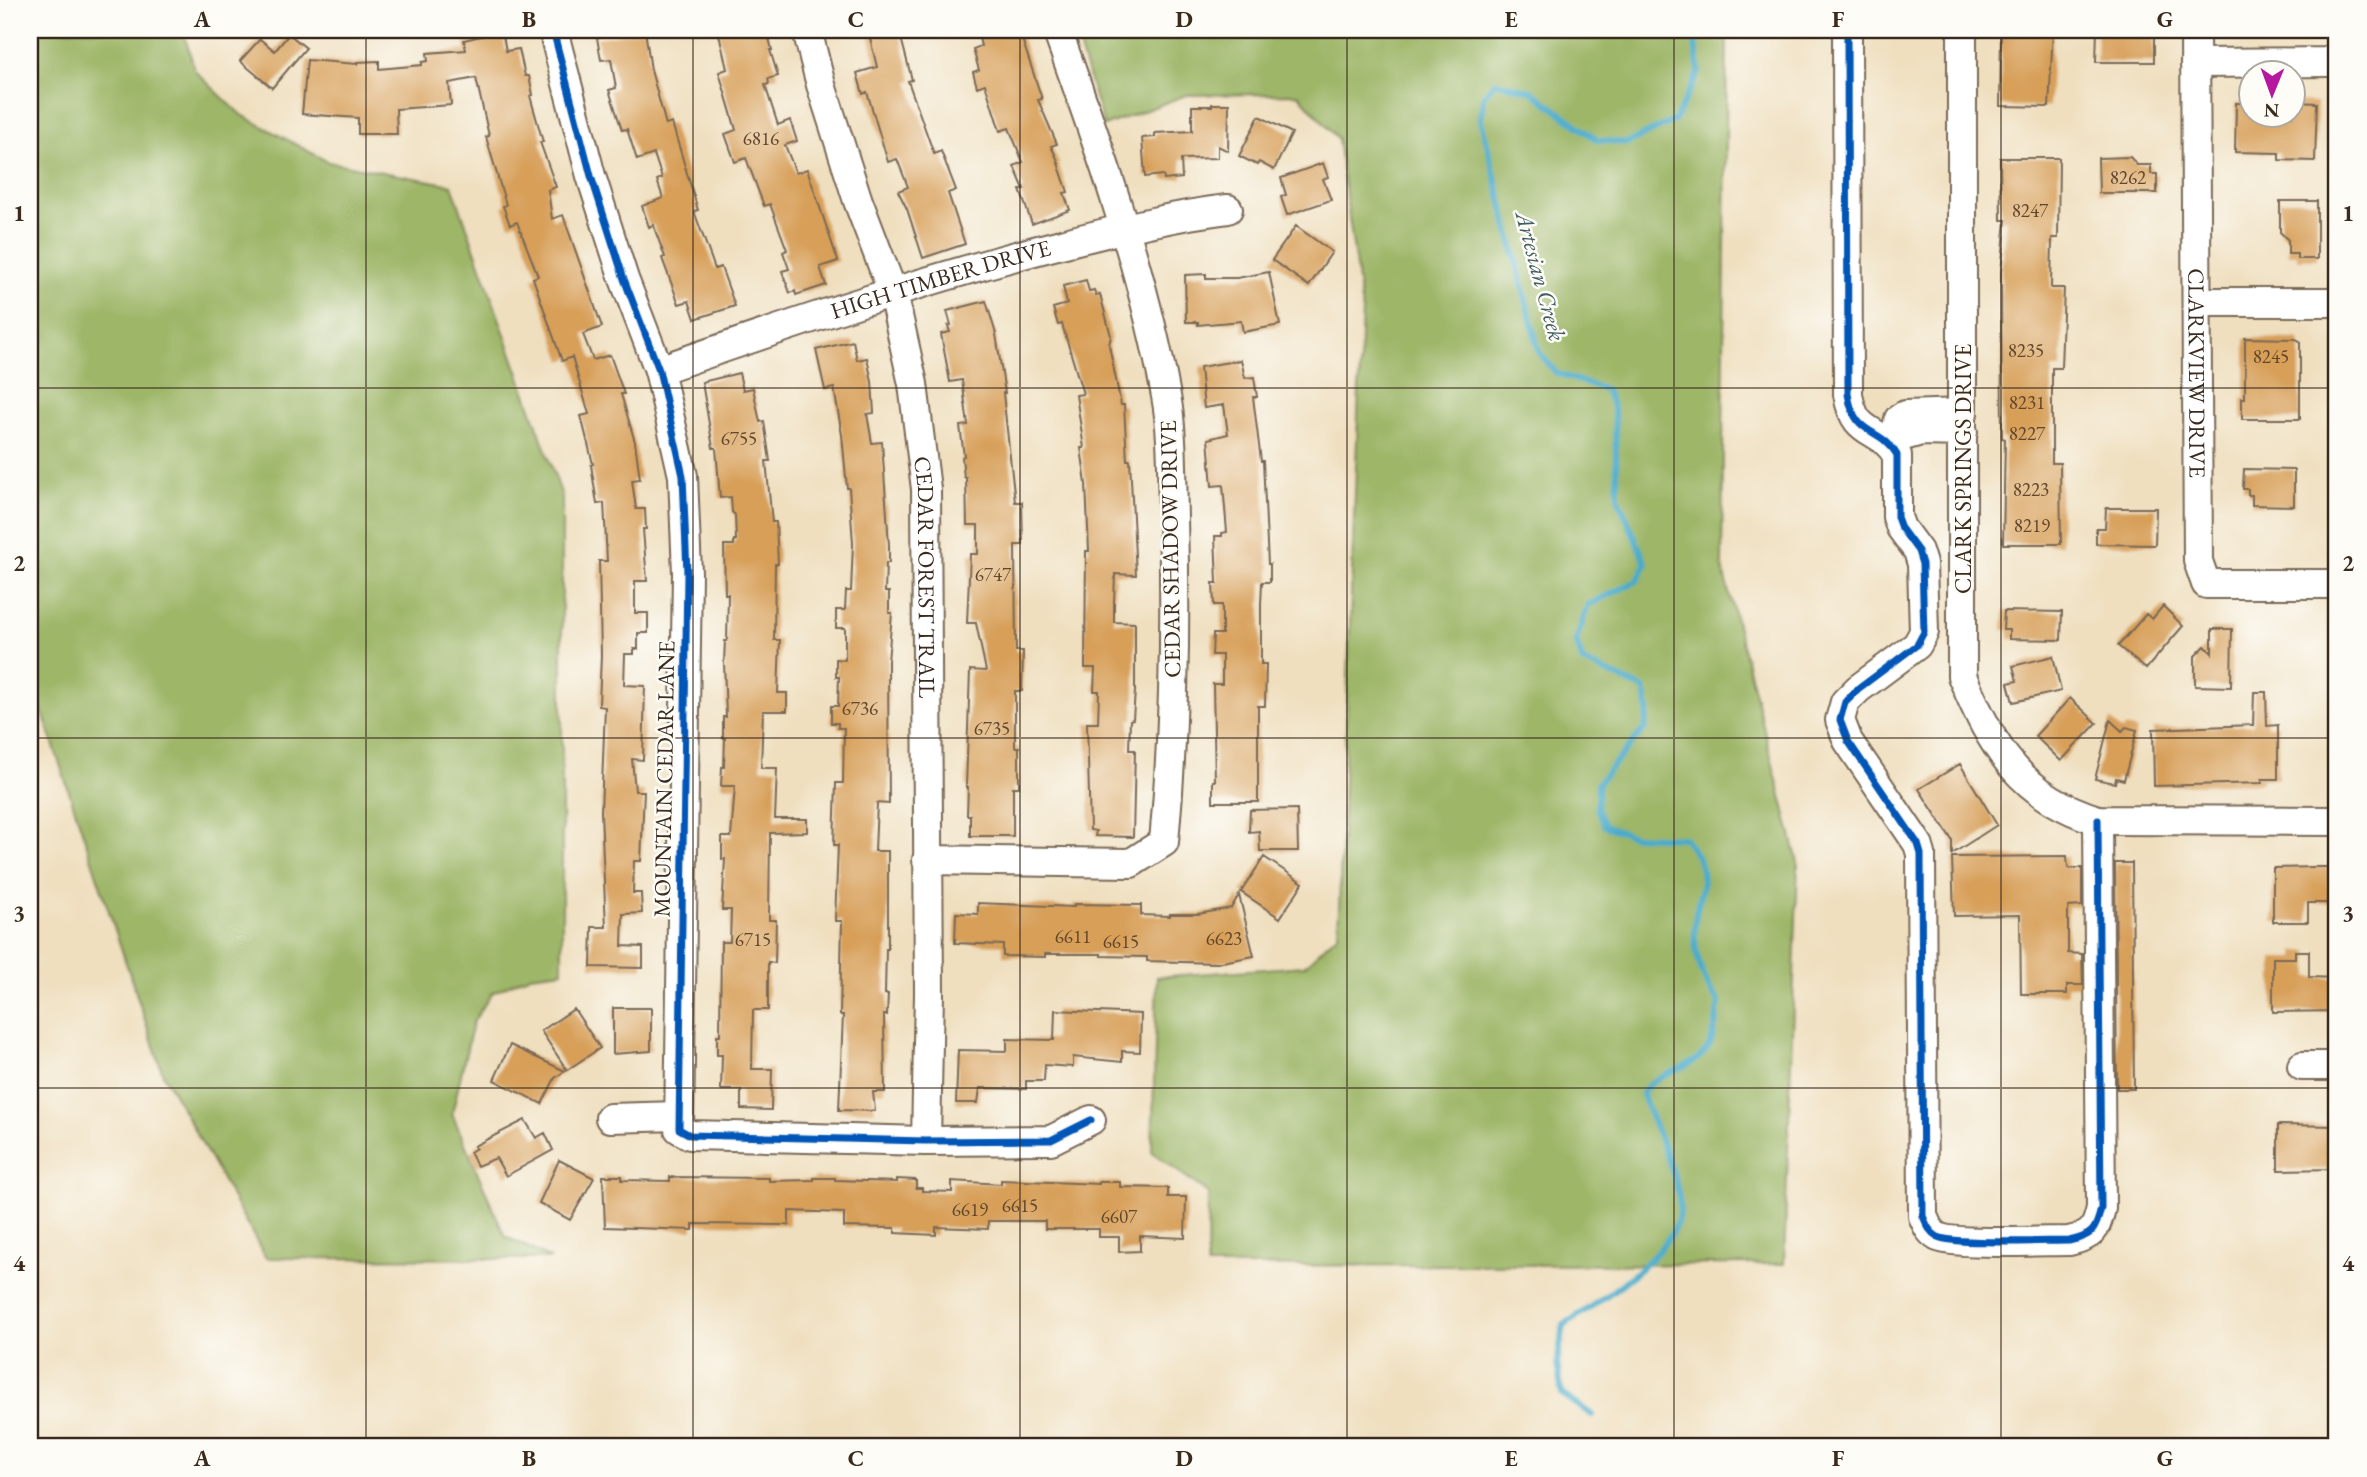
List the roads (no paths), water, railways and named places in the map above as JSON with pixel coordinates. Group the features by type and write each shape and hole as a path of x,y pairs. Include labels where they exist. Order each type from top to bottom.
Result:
{"street":[{"name":"MOUNTAIN CEDAR LANE","path":"553,30 591,176 624,279 659,370 684,476 687,573 678,1116"},
{"name":"CEDAR FOREST TRAIL","path":"807,30 821,85 858,201 893,293 914,384 926,489 929,993 926,1141"},
{"name":"CEDAR SHADOW DRIVE","path":"927,860 1131,863 1164,842 1172,753 1174,577 1167,399 1145,302 1106,167 1057,30"},
{"path":"1847,30 1848,394 1851,412 1860,426 1891,436"},
{"name":"CLARK SPRINGS DRIVE","path":"1962,30 1962,677 1980,721 2009,765 2048,797 2074,813 2110,820 2337,821"},
{"name":"CLARKVIEW DRIVE","path":"2195,30 2198,561 2206,584 2337,584"},
{"path":"2195,63 2328,62 2337,56"},
{"name":"HIGH TIMBER DRIVE","path":"659,370 968,268 1184,214 1228,209"},
{"path":"2197,302 2337,302"},
{"path":"1963,423 1905,415 1899,419 1891,436 1898,463 1897,517 1901,528 1918,551 1922,564 1924,632 1917,645 1844,702 1840,720 1848,741 1918,844 1921,854 1923,1216 1928,1230 1940,1238 2069,1241 2084,1238 2096,1227 2101,1208 2110,820"},
{"path":"2302,1066 2337,1066"},
{"path":"610,1118 678,1116 679,1129 690,1135 926,1141 1051,1140 1091,1120"}],"waterway":[{"name":"Artesian Creek","path":"1592,1415 1562,1394 1557,1363 1564,1325 1616,1289 1653,1257 1668,1239 1677,1222 1680,1205 1675,1179 1642,1093 1657,1079 1684,1067 1702,1055 1713,1036 1719,1002 1702,972 1696,949 1696,914 1703,879 1696,855 1684,838 1633,836 1604,826 1597,808 1598,783 1645,728 1648,708 1644,689 1583,662 1576,641 1588,605 1637,581 1646,564 1618,498 1614,410 1606,390 1556,373 1539,352 1481,120 1483,97 1495,82 1531,91 1597,140 1627,143 1675,120 1699,72 1695,43 1685,30"}]}
